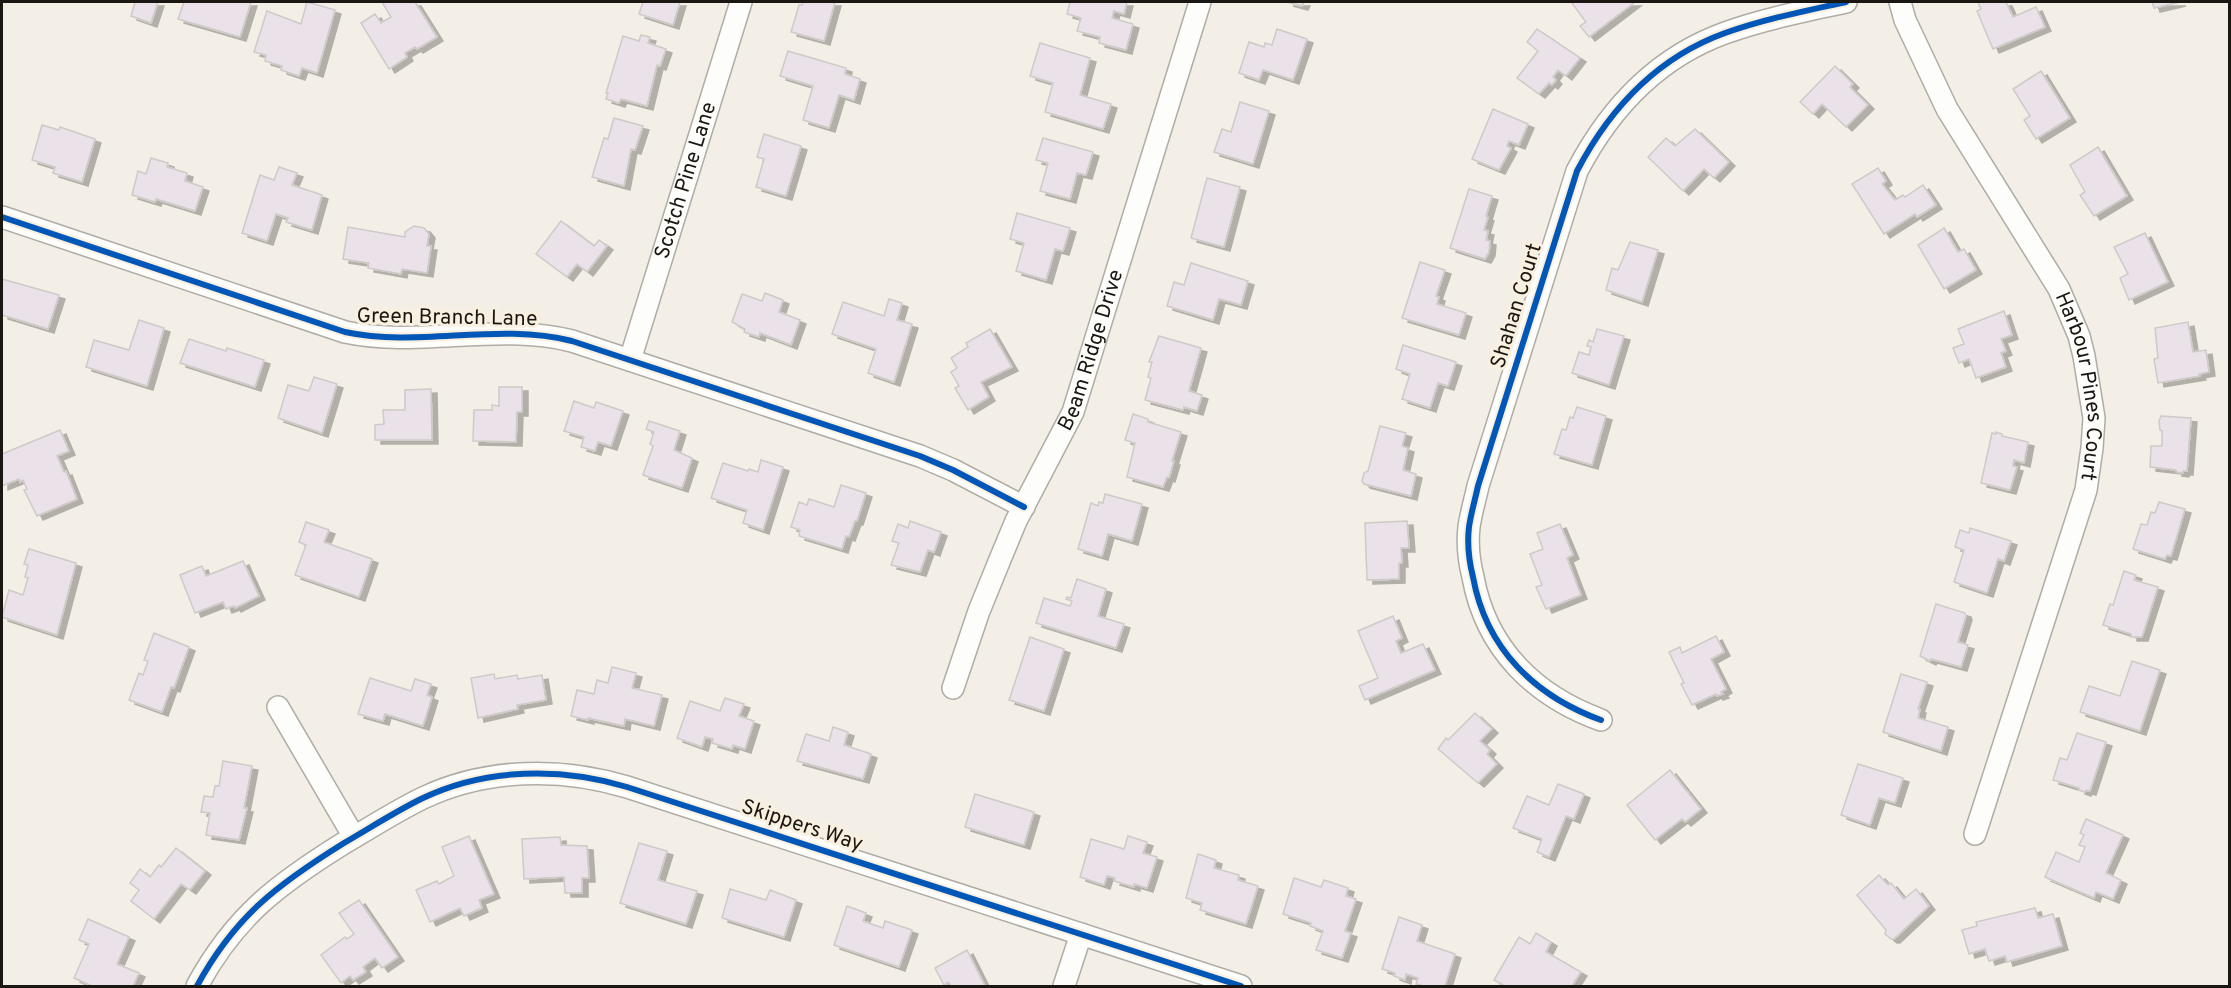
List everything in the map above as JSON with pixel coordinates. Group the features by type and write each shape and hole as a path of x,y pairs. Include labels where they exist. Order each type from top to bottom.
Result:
{"street":[{"name":"Scotch Pine Lane","path":"630,360 741,2"},
{"name":"Beam Ridge Drive","path":"953,688 979,611 1016,521 1072,412 1200,2"},
{"name":"Shahan Court","path":"1601,720 1553,698 1536,685 1507,655 1481,609 1469,558 1469,527 1478,486 1577,171 1597,135 1615,110 1669,62 1724,33 1846,2"},
{"name":"Harbour Pines Court","path":"1900,2 1905,20 1947,110 2059,289 2082,346 2094,418 2086,490 1975,834"},
{"name":"Green Branch Lane","path":"2,217 345,332 393,338 538,334 572,341 920,456 953,470 1024,507"},
{"path":"278,707 354,837"},
{"name":"Skippers Way","path":"197,987 221,946 247,914 295,873 423,798 463,784 496,777 530,774 584,777 638,790 1241,987"},
{"path":"1064,987 1081,934"}],"building":[{"path":"135,2 158,2 151,23 131,16"},
{"path":"184,2 251,2 240,37 178,19"},
{"path":"307,2 335,10 317,73 302,68 299,76 281,70 282,66 265,61 266,55 254,52 267,11 301,24"},
{"path":"382,2 415,2 437,37 405,53 407,57 389,69 361,23 375,14 381,23 391,17"},
{"path":"643,2 680,2 673,25 639,14"},
{"path":"803,2 835,2 824,41 791,32 799,5"},
{"path":"1070,2 1127,2 1124,14 1114,11 1112,18 1133,24 1126,50 1099,43 1100,37 1077,31 1081,18 1067,14"},
{"path":"1287,2 1304,2 1302,6"},
{"path":"1571,2 1635,2 1589,37 1580,26 1586,22"},
{"path":"1978,2 2006,2 2013,17 2036,7 2045,27 1993,49 1977,11 1981,9"},
{"path":"2152,2 2180,2 2154,8"},
{"path":"1277,29 1307,39 1293,80 1263,70 1259,80 1239,73 1249,42 1264,47 1265,43 1272,45"},
{"path":"1537,29 1580,58 1566,76 1558,70 1553,77 1556,80 1552,85 1549,83 1539,94 1517,78 1538,51 1527,42"},
{"path":"641,35 650,37 648,43 666,49 660,66 657,65 647,106 621,99 619,103 606,99 623,36 639,41"},
{"path":"1040,43 1090,58 1080,95 1111,104 1103,129 1045,112 1053,83 1030,76"},
{"path":"788,51 846,68 845,74 860,79 854,100 839,95 829,128 803,120 813,86 780,76"},
{"path":"1835,66 1853,84 1850,87 1868,105 1846,127 1822,104 1813,114 1800,102"},
{"path":"2041,71 2070,118 2036,139 2024,120 2030,116 2013,89"},
{"path":"1240,102 1269,111 1253,164 1214,152 1222,129 1231,132"},
{"path":"1493,109 1528,124 1519,145 1509,141 1507,146 1511,148 1499,170 1472,159"},
{"path":"614,118 643,126 635,150 631,149 624,186 592,177 604,138 608,139"},
{"path":"42,125 59,130 60,127 95,139 82,182 53,173 55,167 32,160"},
{"path":"1695,129 1729,162 1714,178 1704,169 1683,191 1648,157 1666,138 1675,146"},
{"path":"764,134 801,146 786,196 756,187 764,159 757,157"},
{"path":"1043,138 1093,152 1086,175 1077,173 1070,199 1040,191 1048,163 1036,160"},
{"path":"2098,147 2127,196 2094,216 2080,195 2085,192 2070,165"},
{"path":"151,158 168,163 167,167 187,173 185,181 203,187 195,211 156,199 155,202 132,195 138,171 146,174"},
{"path":"279,167 297,173 292,185 322,195 312,230 286,222 288,218 276,214 267,241 242,233 260,175 274,180"},
{"path":"1878,168 1886,181 1882,184 1895,200 1903,195 1905,197 1923,185 1936,205 1917,217 1915,214 1884,234 1852,184"},
{"path":"1207,178 1240,187 1224,247 1191,238"},
{"path":"1469,189 1492,196 1484,230 1488,231 1486,240 1490,241 1489,252 1485,259 1450,248"},
{"path":"1017,213 1070,228 1063,251 1055,249 1046,280 1016,271 1024,243 1010,239"},
{"path":"561,221 594,246 599,240 607,246 587,272 577,264 567,277 536,254"},
{"path":"414,226 424,228 429,234 427,246 431,246 427,273 402,269 401,274 368,268 369,263 343,259 348,227 405,237 405,232"},
{"path":"1944,228 1958,252 1964,249 1976,270 1944,289 1918,245"},
{"path":"2145,233 2168,282 2129,300 2120,278 2128,274 2114,247"},
{"path":"1630,242 1658,250 1642,302 1606,290 1612,268 1618,270"},
{"path":"1420,262 1445,270 1436,296 1439,297 1437,304 1466,313 1459,335 1402,318"},
{"path":"1191,263 1248,281 1241,305 1219,299 1213,320 1167,306 1174,282 1184,285"},
{"path":"2,279 59,295 48,329 2,315"},
{"path":"765,293 783,300 779,312 800,320 791,345 760,333 759,337 744,332 745,329 732,322 742,294 762,301"},
{"path":"889,299 902,303 897,320 912,324 894,382 868,373 876,349 832,334 843,302 884,316"},
{"path":"2004,311 2012,335 2001,339 2006,351 2001,353 2006,367 1976,378 1969,359 1959,363 1953,348 1964,344 1958,329"},
{"path":"139,320 164,328 147,386 86,367 94,340 129,350"},
{"path":"2188,322 2193,352 2206,350 2209,372 2199,374 2200,376 2158,383 2154,359 2158,358 2155,328"},
{"path":"990,329 1012,367 981,382 989,397 968,410 955,388 959,386 951,372 957,368 951,358 968,347 966,343"},
{"path":"1597,329 1624,336 1609,385 1572,373 1579,352 1589,355 1591,347 1587,346 1589,340 1593,342"},
{"path":"1159,336 1201,348 1189,391 1202,395 1197,411 1184,407 1183,410 1145,400 1151,378 1148,377 1152,362 1149,362"},
{"path":"189,339 264,360 255,387 180,363"},
{"path":"1403,345 1456,362 1448,386 1438,383 1430,408 1402,399 1410,374 1396,369"},
{"path":"314,377 337,384 322,433 278,418 288,385 309,391"},
{"path":"499,387 522,387 522,412 517,412 516,442 473,441 474,410 492,410 492,405 499,406"},
{"path":"431,389 432,440 375,440 375,425 384,424 383,410 405,410 405,390"},
{"path":"574,401 594,408 596,402 623,411 611,446 598,442 595,451 581,447 584,437 564,431"},
{"path":"1577,407 1606,416 1592,465 1554,454 1562,429 1566,430 1570,417 1573,418"},
{"path":"1133,414 1148,419 1148,422 1181,432 1169,478 1167,477 1163,487 1127,477 1135,443 1125,440"},
{"path":"2161,416 2191,418 2187,471 2183,473 2150,467 2151,446 2162,446 2159,421"},
{"path":"649,421 680,431 674,450 692,458 682,488 643,475 653,446 650,444 654,432 646,429"},
{"path":"1380,426 1406,433 1402,446 1408,448 1403,470 1416,474 1411,496 1364,484 1362,481 1364,473 1368,471"},
{"path":"60,430 69,451 57,456 64,472 66,471 77,499 37,516 24,490 27,489 23,480 20,482 19,479 2,486 2,454"},
{"path":"1996,432 2002,436 2028,442 2024,463 2014,460 2013,466 2017,467 2010,490 1981,483 1992,433 1996,434"},
{"path":"761,460 783,467 763,530 743,523 747,510 711,498 723,463 758,472"},
{"path":"841,485 866,493 857,521 849,537 846,536 842,549 799,536 800,530 791,527 799,502 807,505 809,499 834,507"},
{"path":"1105,494 1142,504 1132,541 1108,534 1102,556 1078,549 1091,503 1098,506 1099,502 1103,503"},
{"path":"2159,502 2185,509 2171,556 2167,555 2165,559 2133,549 2141,524 2147,525 2151,512 2155,513"},
{"path":"910,521 941,532 934,552 928,550 920,572 891,565 899,543 892,541 898,524 908,528"},
{"path":"1407,521 1409,548 1401,548 1402,563 1399,563 1399,579 1367,580 1365,523"},
{"path":"306,522 329,530 324,542 372,559 359,597 295,575 306,545 299,542"},
{"path":"1560,524 1573,555 1567,558 1581,595 1546,609 1536,587 1542,585 1530,554 1543,549 1537,533"},
{"path":"1970,528 2011,541 2004,561 1998,559 1987,593 1954,582 1964,550 1955,547 1960,530 1969,533"},
{"path":"29,549 76,563 57,635 2,617 9,590 23,595 28,578 25,577 28,565 24,564"},
{"path":"243,561 259,596 235,608 234,606 226,609 223,602 195,613 180,575 202,566 206,576"},
{"path":"2124,571 2136,575 2134,580 2158,587 2142,637 2131,637 2131,634 2103,625 2110,604 2113,605"},
{"path":"1077,579 1106,589 1098,616 1124,624 1116,648 1036,623 1044,598 1070,606 1072,601 1066,599 1071,598"},
{"path":"1936,604 1965,613 1958,642 1968,645 1961,667 1931,659 1930,661 1920,656"},
{"path":"1393,616 1402,638 1396,641 1401,653 1423,644 1435,670 1365,700 1359,686 1378,678 1358,631"},
{"path":"154,633 189,647 174,688 171,687 162,712 129,700 139,673 143,675 148,661 144,660"},
{"path":"1716,636 1724,652 1711,659 1726,689 1721,692 1723,694 1717,696 1716,694 1692,705 1669,652 1680,647 1682,653"},
{"path":"1030,637 1064,649 1044,711 1009,700"},
{"path":"2132,661 2160,670 2140,731 2080,712 2089,686 2120,696"},
{"path":"612,667 636,673 632,688 662,695 654,726 625,719 624,726 571,716 577,690 594,694 597,680 608,683"},
{"path":"494,674 495,679 517,675 518,679 542,675 546,700 517,705 518,709 478,718 471,678"},
{"path":"1901,674 1927,682 1918,709 1920,709 1918,718 1948,727 1941,751 1883,732"},
{"path":"370,678 411,691 415,679 431,684 427,695 432,697 423,726 385,714 383,721 358,714"},
{"path":"725,698 744,704 739,716 754,721 745,749 733,745 732,749 712,743 713,739 705,737 702,747 677,738 690,701 720,711"},
{"path":"1475,713 1492,729 1480,741 1490,750 1487,754 1497,764 1478,783 1438,749 1446,738 1448,740"},
{"path":"833,727 848,732 844,745 871,754 863,779 797,761 806,734 829,741"},
{"path":"2077,733 2106,742 2090,791 2085,792 2053,780 2060,758 2067,760"},
{"path":"223,761 252,766 244,808 247,808 239,840 206,835 210,813 201,812 204,796 213,797 215,786 219,786"},
{"path":"1858,764 1903,778 1895,803 1879,798 1870,825 1841,815"},
{"path":"1670,770 1701,809 1685,822 1682,819 1655,840 1627,805"},
{"path":"1558,784 1584,794 1574,819 1566,816 1549,857 1537,852 1542,839 1513,828 1527,796 1549,805"},
{"path":"975,794 1034,812 1024,845 965,827"},
{"path":"2086,819 2123,835 2106,873 2121,880 2113,899 2096,892 2094,898 2045,877 2056,852 2079,862 2085,847 2079,845 2084,835 2080,833"},
{"path":"469,836 494,894 479,900 482,908 464,916 460,908 430,922 416,890 437,881 439,884 454,876 442,847"},
{"path":"1128,836 1147,842 1143,853 1157,857 1147,888 1114,881 1115,878 1107,876 1104,885 1080,877 1091,839 1124,849"},
{"path":"560,837 561,845 587,846 589,878 582,878 582,893 565,893 564,877 524,879 522,839"},
{"path":"639,843 667,851 658,880 697,891 686,924 620,903"},
{"path":"176,848 205,871 190,890 181,884 154,919 131,901 139,890 130,883 140,869 150,877"},
{"path":"1198,854 1216,860 1214,868 1239,875 1238,880 1258,886 1246,924 1200,910 1202,903 1186,898"},
{"path":"1879,875 1888,885 1891,883 1904,899 1916,889 1929,906 1894,939 1885,934 1886,930 1857,895"},
{"path":"1294,878 1321,887 1324,880 1348,888 1346,896 1356,899 1345,931 1351,933 1342,958 1316,950 1323,931 1310,926 1311,923 1283,914"},
{"path":"730,889 766,900 770,890 796,900 784,937 722,918"},
{"path":"359,900 398,957 382,968 375,958 363,967 366,972 353,980 350,976 341,983 321,955 345,937 347,939 354,934 339,913"},
{"path":"847,906 866,913 863,921 883,928 885,921 912,930 899,967 834,945"},
{"path":"2035,908 2038,918 2053,914 2062,946 2007,962 2005,956 1989,961 1985,949 1969,954 1962,930 1977,926 1976,922"},
{"path":"1399,917 1422,925 1417,941 1455,954 1445,986 1416,984 1418,978 1406,974 1405,980 1394,976 1395,973 1382,969"},
{"path":"88,919 129,937 117,964 139,973 133,986 92,986 74,978 89,944 79,940"},
{"path":"1536,933 1551,942 1546,952 1581,972 1572,986 1505,986 1494,980 1519,937 1530,944"},
{"path":"967,950 985,986 951,986 948,982 944,985 935,968"}],"cycle path":[{"path":"1601,720 1555,698 1535,683 1502,648 1489,626 1480,603 1468,546 1468,533 1478,486 1577,171 1604,126 1620,106 1637,88 1677,56 1740,28 1846,2"},
{"path":"2,217 345,332 402,337 515,334 572,341 920,456 953,470 1024,507"},
{"path":"197,986 212,961 243,921 279,888 320,858 403,808 447,788 498,776 524,774 576,776 627,787 1241,986"}]}
